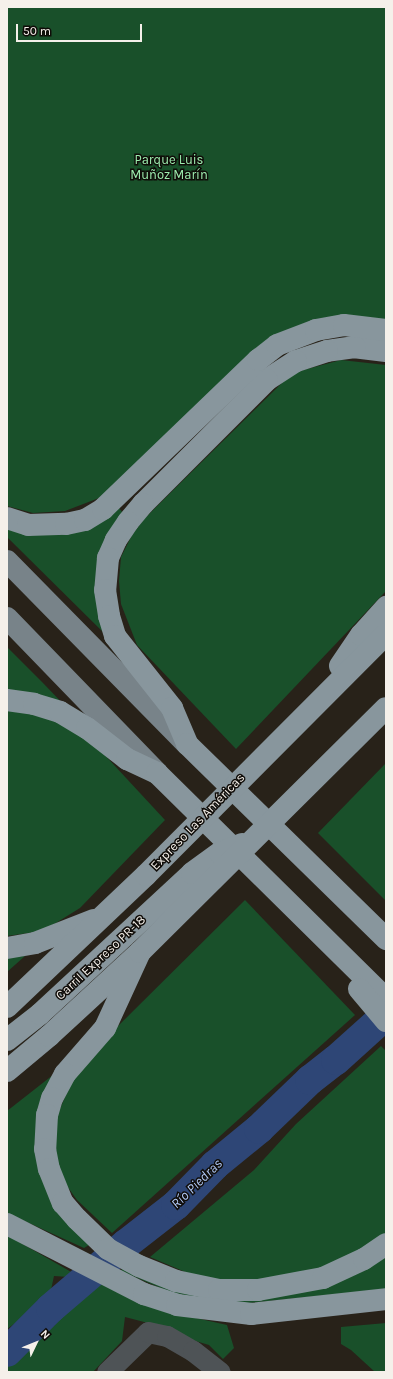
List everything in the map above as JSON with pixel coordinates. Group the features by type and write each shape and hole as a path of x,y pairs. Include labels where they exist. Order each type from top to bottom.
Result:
{"highway":[{"path":"7,518 28,525 66,524 85,520 103,509 258,360 277,345 316,330 344,325 386,330"},
{"path":"386,351 355,347 327,351 296,361 267,380 143,504 116,540 108,558 105,590 109,616 115,636 172,708 187,744 320,877 386,939"},
{"path":"314,705 361,636 386,607"},
{"name":"Expreso Las Américas","path":"7,1007 146,875 297,721 386,634"},
{"path":"7,700 34,704 60,712 87,728 127,758 157,772 290,906 358,979 386,1021"},
{"path":"7,1071 49,1036 140,952 177,902 254,839 386,708"},
{"path":"356,738 386,725"},
{"path":"192,873 207,841 217,802"},
{"path":"192,873 220,853 254,839"},
{"name":"Carril Expreso PR-18","path":"7,1040 177,902 192,873"},
{"path":"320,877 386,930"},
{"path":"7,948 35,943 104,916"},
{"path":"140,952 105,1028 65,1074 50,1103 47,1114 46,1149 53,1183 63,1202 77,1219 108,1248 158,1275 195,1287 237,1291 258,1290 323,1278 364,1259 386,1244"},
{"path":"358,979 386,999"},
{"path":"8,1225 144,1294 177,1305 251,1314 386,1299"}],"main road":[{"path":"7,562 187,744"},
{"path":"7,618 157,772"}],"street":[{"path":"108,1371 148,1332 167,1336 187,1347 220,1372"}],"green space":[{"name":"Parque Luis Muñoz Marín","path":"7,7 386,7 386,321 304,323 99,498 65,511 33,513 7,506"},
{"path":"341,360 386,365 386,591 236,749 137,645 121,604 119,581 121,557 132,535 144,519 292,373"},
{"path":"119,508 123,513 109,638 7,537 7,525"},
{"path":"7,647 43,683 69,710 7,692"},
{"path":"7,709 48,713 89,738 165,820 80,908 43,931 7,936"},
{"path":"386,763 386,901 318,833"},
{"path":"245,900 355,1015 112,1233 77,1200 62,1179 53,1149 58,1113 76,1072 112,1032"},
{"path":"25,956 7,972 7,957"},
{"path":"381,1046 386,1051 386,1233 353,1256 315,1270 274,1279 238,1281 197,1277 150,1257 254,1170 296,1124"},
{"path":"58,1071 39,1146 89,1245 84,1248 7,1213 7,1111"},
{"path":"7,1235 73,1273 69,1277 54,1276 49,1299 7,1329"},
{"path":"386,1252 386,1289 240,1304 209,1301 170,1292 121,1271 123,1266 237,1297"},
{"path":"94,1280 187,1316 227,1325 234,1348 223,1359 209,1345 189,1339 171,1329 125,1317 122,1341 93,1372 7,1372 7,1362 16,1356 11,1341 18,1335 54,1326 89,1281"},
{"path":"386,1323 386,1372 375,1372 351,1350 341,1344 341,1327"}],"waterway":[{"name":"Río Piedras","path":"7,1352 51,1308 126,1244 176,1205 215,1165 259,1129 310,1080 336,1060 386,1015"}]}
